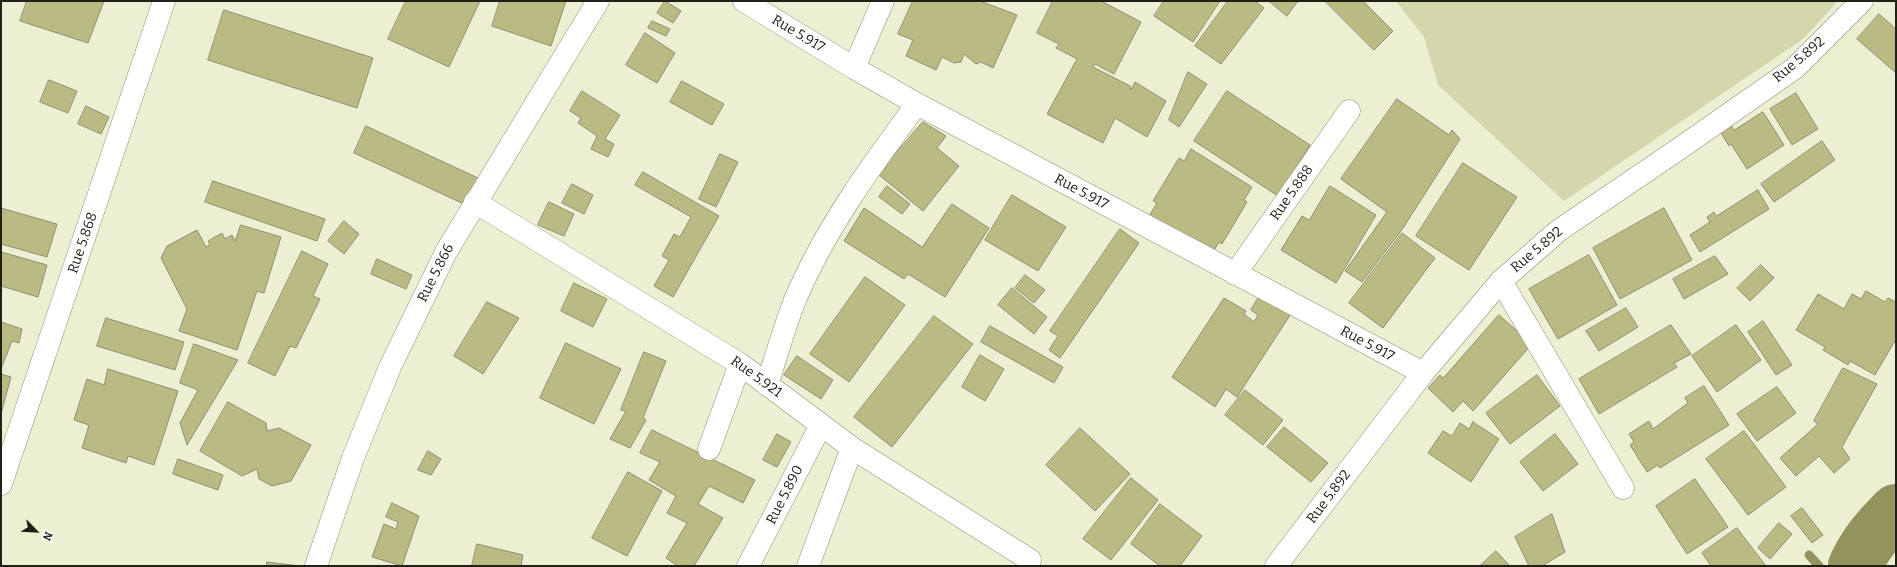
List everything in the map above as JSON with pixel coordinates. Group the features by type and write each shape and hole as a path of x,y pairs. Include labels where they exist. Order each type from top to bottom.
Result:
{"street":[{"name":"Rue 5.868","path":"1,484 164,1"},
{"name":"Rue 5.866","path":"316,566 353,458 390,367 446,252 598,1"},
{"name":"Rue 5.917","path":"744,1 854,68 917,104 1423,373"},
{"path":"854,68 883,1"},
{"name":"Rue 5.892","path":"1276,566 1423,373 1501,281 1558,231 1795,68 1862,1"},
{"path":"767,385 795,301 826,236 858,183 917,104"},
{"name":"Rue 5.888","path":"1235,274 1349,111"},
{"name":"Rue 5.921","path":"475,202 740,364 852,448 1030,560"},
{"path":"1501,281 1623,488"},
{"path":"709,449 740,364"},
{"name":"Rue 5.890","path":"748,566 821,425"},
{"path":"808,566 852,448"}],"green space":[{"path":"1396,1 1838,1 1803,39 1564,201 1438,85 1424,37"}],"building":[{"path":"27,1 104,1 88,43 20,21"},
{"path":"406,1 480,1 449,67 388,39"},
{"path":"500,1 566,1 551,46 492,26"},
{"path":"665,1 681,11 673,23 657,13"},
{"path":"913,1 980,1 1017,15 993,68 981,62 976,64 964,54 961,62 954,63 942,57 936,70 906,56 913,40 898,34"},
{"path":"1053,1 1101,1 1141,22 1114,74 1095,64 1093,67 1130,86 1131,90 1135,82 1166,101 1147,137 1115,118 1103,143 1047,114 1077,59 1056,48 1059,44 1037,33"},
{"path":"1164,1 1220,1 1193,42 1154,16"},
{"path":"1228,1 1255,1 1264,8 1221,64 1195,46"},
{"path":"1269,1 1298,1 1287,16"},
{"path":"1325,1 1363,1 1393,31 1374,50"},
{"path":"224,10 373,58 357,108 208,60"},
{"path":"1879,14 1896,29 1896,73 1857,39"},
{"path":"652,21 670,29 666,36 648,28"},
{"path":"645,33 675,53 657,83 626,65"},
{"path":"1188,72 1207,84 1179,127 1169,120"},
{"path":"49,80 77,91 68,113 40,102"},
{"path":"682,81 724,104 712,125 670,102"},
{"path":"582,91 620,115 605,139 614,144 608,157 591,149 597,136 578,123 581,118 570,111"},
{"path":"1227,91 1310,145 1278,196 1194,141"},
{"path":"1796,93 1818,129 1792,145 1770,109"},
{"path":"1397,99 1449,135 1452,130 1460,139 1403,228 1362,282 1345,271 1387,212 1341,179"},
{"path":"86,106 109,117 101,134 78,124"},
{"path":"1763,112 1784,145 1747,169 1731,144 1729,146 1720,131 1730,124 1734,130"},
{"path":"923,122 946,136 937,148 959,166 923,211 878,174"},
{"path":"366,126 478,178 466,205 354,153"},
{"path":"1822,141 1835,160 1774,202 1761,184"},
{"path":"1191,149 1252,187 1244,200 1247,202 1222,244 1219,242 1211,255 1149,216 1157,203 1153,201 1179,158 1184,161"},
{"path":"720,154 738,162 716,207 699,199"},
{"path":"1463,163 1517,197 1469,270 1416,236"},
{"path":"643,172 719,216 673,297 654,286 669,260 662,256 674,234 680,237 691,217 635,185"},
{"path":"213,181 325,219 317,241 205,202"},
{"path":"572,184 593,195 584,214 562,203"},
{"path":"887,186 910,204 902,214 879,197"},
{"path":"1330,186 1376,215 1336,283 1281,250 1302,216 1309,220"},
{"path":"1758,190 1769,209 1700,252 1690,235 1710,222 1707,217 1714,212 1716,216"},
{"path":"1012,195 1066,227 1038,271 985,240"},
{"path":"549,202 574,214 564,236 538,225"},
{"path":"952,204 989,228 945,297 908,274 904,279 844,241 864,208 922,247"},
{"path":"1,208 57,224 47,257 1,244"},
{"path":"1664,208 1692,260 1620,299 1593,248"},
{"path":"344,221 359,234 344,254 328,241"},
{"path":"241,225 281,237 264,293 257,291 237,350 179,331 187,309 161,258 167,246 197,230 206,247 210,245 208,241 222,233 225,239 232,235 235,241"},
{"path":"1120,229 1139,243 1060,358 1049,350 1058,336 1050,331"},
{"path":"1402,233 1435,258 1383,328 1349,303"},
{"path":"302,251 328,264 313,296 320,299 296,348 290,346 275,376 248,363"},
{"path":"1,252 47,265 38,297 1,286"},
{"path":"1589,255 1617,305 1558,339 1529,289"},
{"path":"1715,256 1728,274 1684,299 1673,279"},
{"path":"377,259 412,275 406,289 371,274"},
{"path":"1761,265 1774,278 1750,301 1737,288"},
{"path":"1025,275 1045,290 1034,303 1015,288"},
{"path":"865,277 905,305 849,382 810,354"},
{"path":"574,283 607,299 593,327 561,311"},
{"path":"1012,288 1047,317 1034,334 998,305"},
{"path":"1866,291 1885,302 1888,298 1896,302 1896,339 1875,375 1850,361 1848,365 1823,350 1825,347 1796,330 1818,294 1844,309 1852,294 1861,299"},
{"path":"1262,292 1294,309 1237,397 1226,389 1215,407 1172,377 1224,298 1246,311 1244,314 1254,322 1258,315 1251,310"},
{"path":"487,302 519,318 483,374 454,356"},
{"path":"1626,308 1638,327 1599,351 1586,331"},
{"path":"1499,315 1532,344 1473,411 1463,401 1453,412 1428,388 1440,375 1443,378"},
{"path":"934,316 973,344 892,447 854,417"},
{"path":"106,318 184,342 175,370 97,346"},
{"path":"1763,321 1792,365 1776,375 1748,332"},
{"path":"1,322 22,329 19,343 12,341 1,369"},
{"path":"1671,325 1691,354 1674,363 1677,367 1599,414 1579,379"},
{"path":"1736,325 1761,360 1717,392 1692,356"},
{"path":"990,326 1063,367 1054,383 981,342"},
{"path":"566,343 621,369 594,424 540,398"},
{"path":"194,344 238,360 187,445 180,423 198,390 180,383"},
{"path":"644,352 666,361 643,418 646,420 630,448 610,439 626,411 621,410"},
{"path":"980,355 1004,369 985,401 962,387"},
{"path":"797,356 833,380 821,399 784,375"},
{"path":"1843,368 1877,384 1842,447 1850,459 1834,473 1819,456 1796,476 1780,458 1818,424 1814,421"},
{"path":"108,369 178,391 154,465 128,456 126,463 82,448 89,425 74,420 87,379 104,385"},
{"path":"1,374 11,377 1,414"},
{"path":"1537,375 1560,406 1510,444 1486,413"},
{"path":"1704,386 1729,425 1660,468 1658,465 1647,472 1630,445 1634,442 1629,434 1649,421 1653,429 1688,403 1685,398"},
{"path":"1777,387 1796,413 1757,441 1737,414"},
{"path":"1245,390 1283,420 1263,445 1225,415"},
{"path":"228,402 266,423 267,431 279,428 311,445 291,481 272,486 259,479 257,469 242,476 200,451"},
{"path":"1473,422 1499,439 1471,482 1428,453 1443,431 1452,436 1460,423 1469,429"},
{"path":"1284,427 1328,463 1311,482 1267,447"},
{"path":"1080,428 1130,474 1095,511 1046,465"},
{"path":"652,430 755,480 743,503 709,486 698,504 723,518 694,566 678,566 666,558 687,523 667,513 676,496 649,480 660,462 640,453"},
{"path":"1744,431 1786,487 1748,515 1706,459"},
{"path":"777,434 791,442 777,467 763,460"},
{"path":"1555,434 1578,464 1543,491 1520,462"},
{"path":"428,451 441,459 431,475 418,470"},
{"path":"178,459 223,475 218,490 173,474"},
{"path":"628,472 662,491 627,556 592,538"},
{"path":"1131,478 1158,500 1111,560 1083,539"},
{"path":"1695,479 1728,527 1687,554 1656,506"},
{"path":"392,503 419,516 402,566 372,557 384,524 396,529 398,522 386,517"},
{"path":"1160,504 1202,536 1180,566 1160,566 1131,544"},
{"path":"1802,508 1823,535 1812,543 1791,516"},
{"path":"1552,514 1565,552 1542,566 1529,566 1515,537"},
{"path":"1779,523 1792,534 1770,559 1758,548"},
{"path":"1737,528 1766,566 1711,566 1702,553"},
{"path":"477,544 523,555 521,566 472,566"},
{"path":"1496,551 1510,566 1480,566"},
{"path":"267,562 300,566 267,566"}],"waterway":[{"path":"1855,566 1873,537 1896,511"},
{"path":"1809,555 1819,566"}]}
